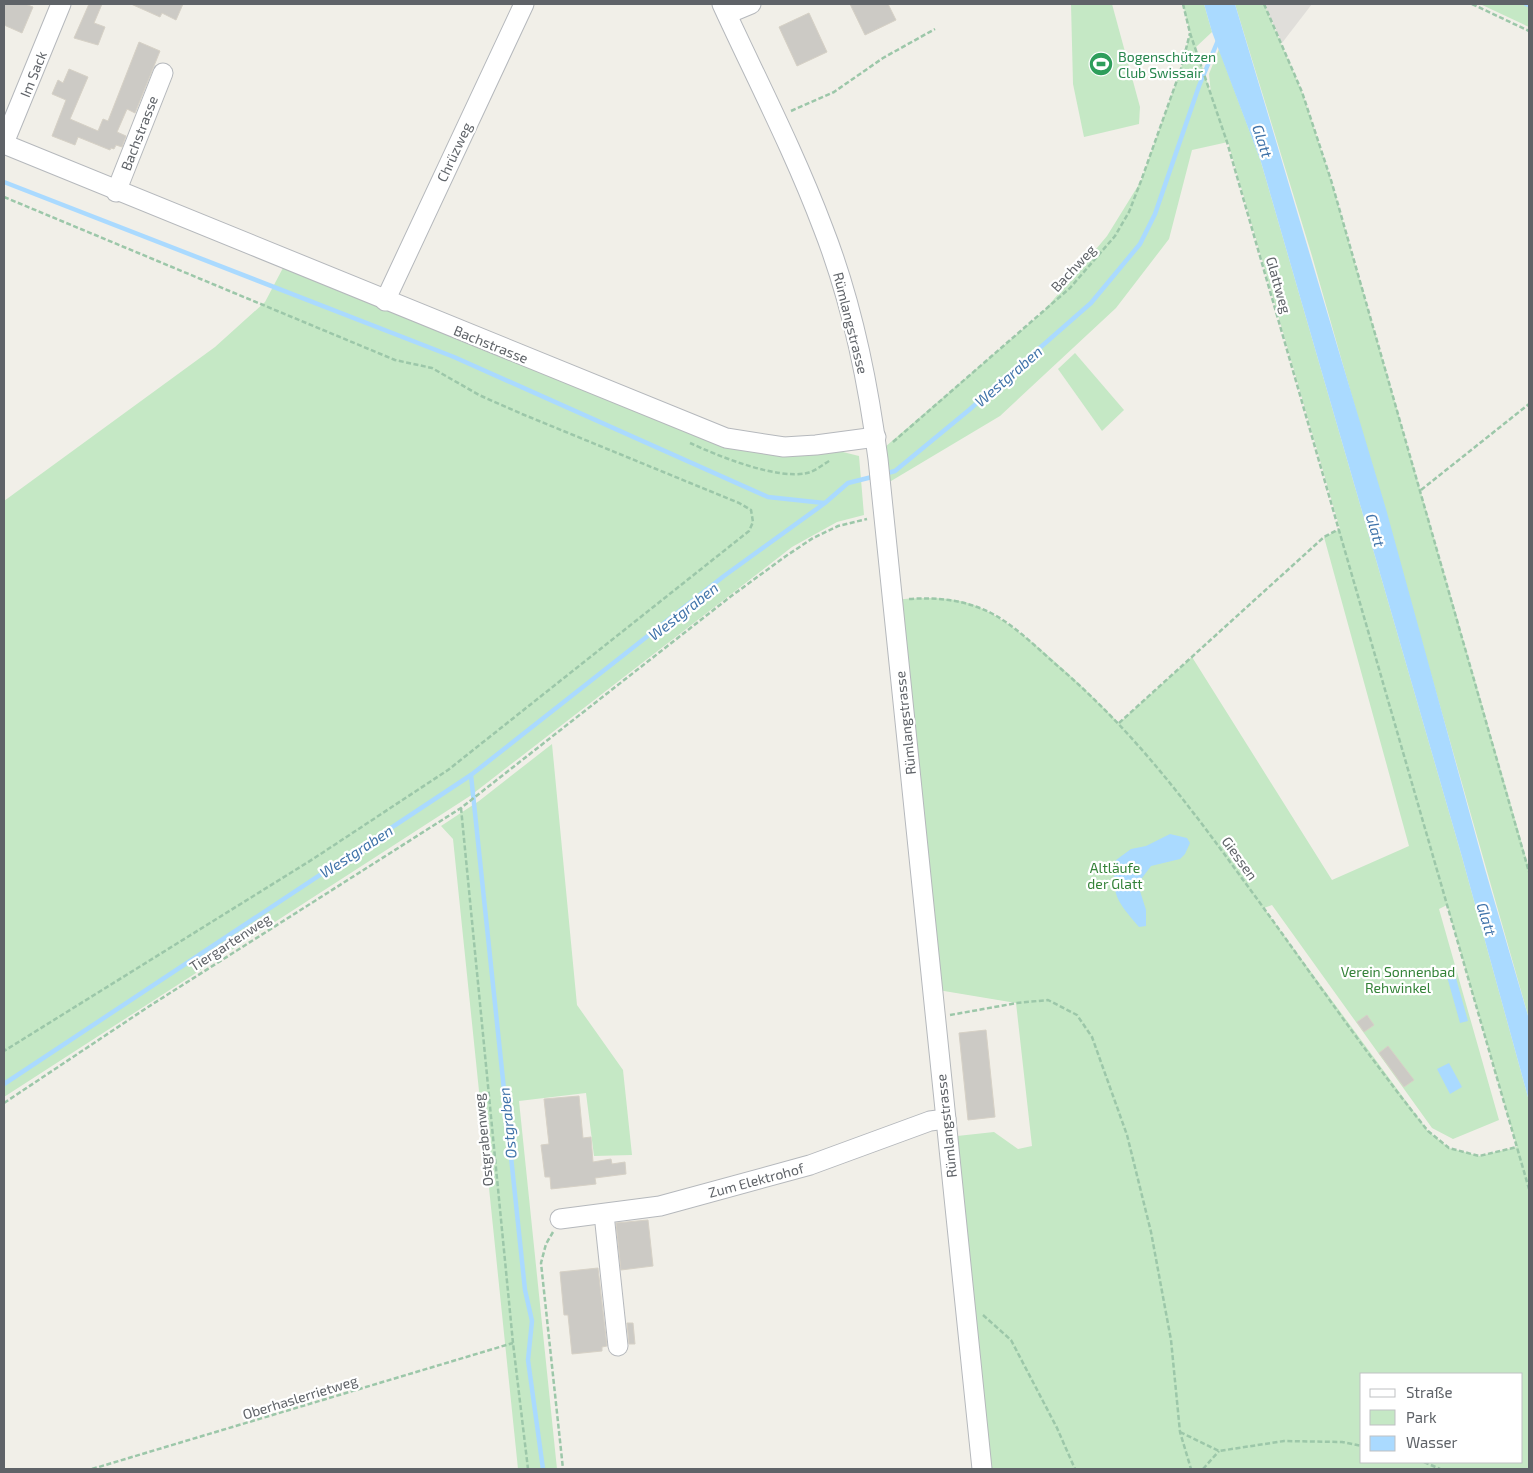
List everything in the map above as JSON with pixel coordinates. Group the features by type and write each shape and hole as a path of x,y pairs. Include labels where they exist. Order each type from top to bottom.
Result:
{"street":[{"name":"Im Sack","path":"4,144 61,4"},
{"name":"Chrüzweg","path":"385,301 524,4"},
{"path":"724,9 751,4"},
{"name":"Rümlangstrasse","path":"724,9 776,117 823,228 839,273 858,343 877,448 982,1469"},
{"name":"Bachstrasse","path":"116,192 163,74"},
{"name":"Bachstrasse","path":"4,144 116,192 726,438 784,447 877,448"},
{"name":"Zum Elektrohof","path":"560,1219 660,1206 810,1165 930,1121 946,1119"},
{"path":"604,1214 618,1346"}],"path":[{"path":"1183,4 1190,33"},
{"path":"1264,4 1302,92 1331,180 1529,872"},
{"path":"1472,4 1529,31"},
{"path":"776,117 834,92 883,58 935,29"},
{"name":"Glattweg","path":"1190,33 1228,142 1529,1189"},
{"name":"Bachweg","path":"877,448 886,447 896,440 1070,288 1115,236 1130,212 1145,173 1181,69 1190,33"},
{"path":"4,197 395,360 432,368 479,395 522,414 739,503 751,510 753,522 748,530 448,770 313,859 4,1051"},
{"path":"1420,490 1529,404"},
{"name":"Tiergartenweg","path":"4,1103 148,1007 461,808 730,597 813,538 853,521"},
{"path":"1120,723 1324,537 1340,529"},
{"name":"Giessen","path":"913,599 961,602 993,614 1051,660 1120,723 1198,817 1428,1130 1449,1148 1479,1156 1517,1147"},
{"name":"Ostgrabenweg","path":"461,808 528,1469"},
{"path":"935,1018 1017,1003 1048,1000 1077,1015 1092,1038 1127,1135 1151,1232 1171,1340 1180,1432 1191,1469"},
{"path":"560,1219 546,1244 541,1263 563,1469"},
{"path":"964,1299 1011,1340 1057,1428 1075,1469"},
{"name":"Oberhaslerrietweg","path":"92,1469 514,1343"},
{"path":"1180,1432 1219,1452 1284,1441 1342,1442 1360,1446"},
{"path":"1203,1469 1219,1452"},
{"path":"1426,1463 1440,1469"}],"shaded area":[{"path":"1264,4 1312,4 1282,43"}],"green space":[{"name":"Bogenschützen Club Swissair","path":"1071,4 1112,4 1140,107 1139,124 1084,137 1073,84"},
{"name":"Altläufe der Glatt","path":"1183,4 1204,4 1212,32 1196,47 1211,94 1209,74 1219,49 1261,162 1462,857 1529,1101 1529,1469 982,1469 948,1137 994,1132 1018,1149 1032,1146 1016,1003 932,989 893,600 921,598 950,599 968,603 986,611 1006,623 1048,655 1119,723 1192,657 1332,880 1409,846 1324,537 1340,529 1228,142 1192,150 1169,239 1116,308 1000,416 881,487 885,447 1043,312 1107,236 1141,181 1181,69 1190,33","holes":["1272,905 1432,1128 1453,1139 1499,1120 1439,909 1447,905 1517,1147 1479,1156 1449,1148 1428,1131 1264,908"]},
{"path":"1235,4 1264,4 1302,92 1331,180 1529,868 1529,1019 1312,256"},
{"path":"1480,4 1529,4 1529,27"},
{"path":"284,266 713,441 839,451 859,456 864,515 837,522 792,547 470,796 4,1097 4,501 215,347 265,302"},
{"path":"1075,353 1124,410 1102,431 1058,369"},
{"path":"552,744 577,1005 623,1070 632,1155 594,1156 586,1093 519,1101 557,1469 518,1469 453,839 441,826 479,801"}],"water":[{"name":"Glatt","path":"1204,4 1235,4 1386,509 1485,869 1529,1019 1529,1101 1462,857 1261,162 1212,32"},
{"path":"1170,834 1187,838 1190,843 1185,854 1180,859 1151,866 1142,878 1140,891 1146,910 1146,926 1139,927 1117,897 1114,882 1116,860 1131,849 1146,846"},
{"path":"1454,971 1468,1021 1460,1023 1446,973"},
{"path":"1449,1063 1462,1087 1450,1094 1437,1069"}],"building":[{"path":"4,4 25,4 33,7 22,33 4,25"},
{"path":"89,4 102,4 94,23 105,27 98,45 74,38"},
{"path":"131,4 183,4 176,20 162,13 160,17"},
{"path":"850,4 888,4 896,20 865,35"},
{"path":"809,13 827,52 797,66 779,27"},
{"path":"139,42 160,51 135,113 127,109 117,132 126,136 122,147 116,145 114,149 111,148 110,150 78,137 75,145 52,136 66,100 52,94 58,80 63,83 69,69 88,77 70,119 98,131 103,119 108,121"},
{"path":"1367,1015 1374,1025 1364,1032 1357,1022"},
{"path":"986,1030 995,1117 968,1120 959,1033"},
{"path":"1388,1046 1414,1080 1404,1087 1379,1053"},
{"path":"579,1096 583,1138 591,1137 593,1162 611,1159 612,1164 625,1162 626,1174 595,1178 596,1184 551,1189 550,1177 545,1177 541,1145 549,1144 544,1099"},
{"path":"648,1220 653,1266 621,1270 616,1223"},
{"path":"598,1268 607,1346 602,1347 602,1351 572,1354 568,1315 564,1315 560,1272"},
{"path":"627,1323 633,1323 635,1344 629,1344"}],"waterway":[{"name":"Westgraben","path":"884,474 895,471 969,410 1091,303 1140,244 1155,214 1199,86 1219,38"},
{"path":"4,182 454,357 768,497 824,503"},
{"name":"Westgraben","path":"4,1084 471,775 724,576 825,503 848,483 876,476"},
{"name":"Ostgraben","path":"471,775 525,1290 532,1321 528,1360 543,1469"}],"place":[{"name":"Bogenschützen Club Swissair","path":"1101,64"}],"park label":[{"name":"Verein Sonnenbad Rehwinkel","path":"1398,980"}]}
